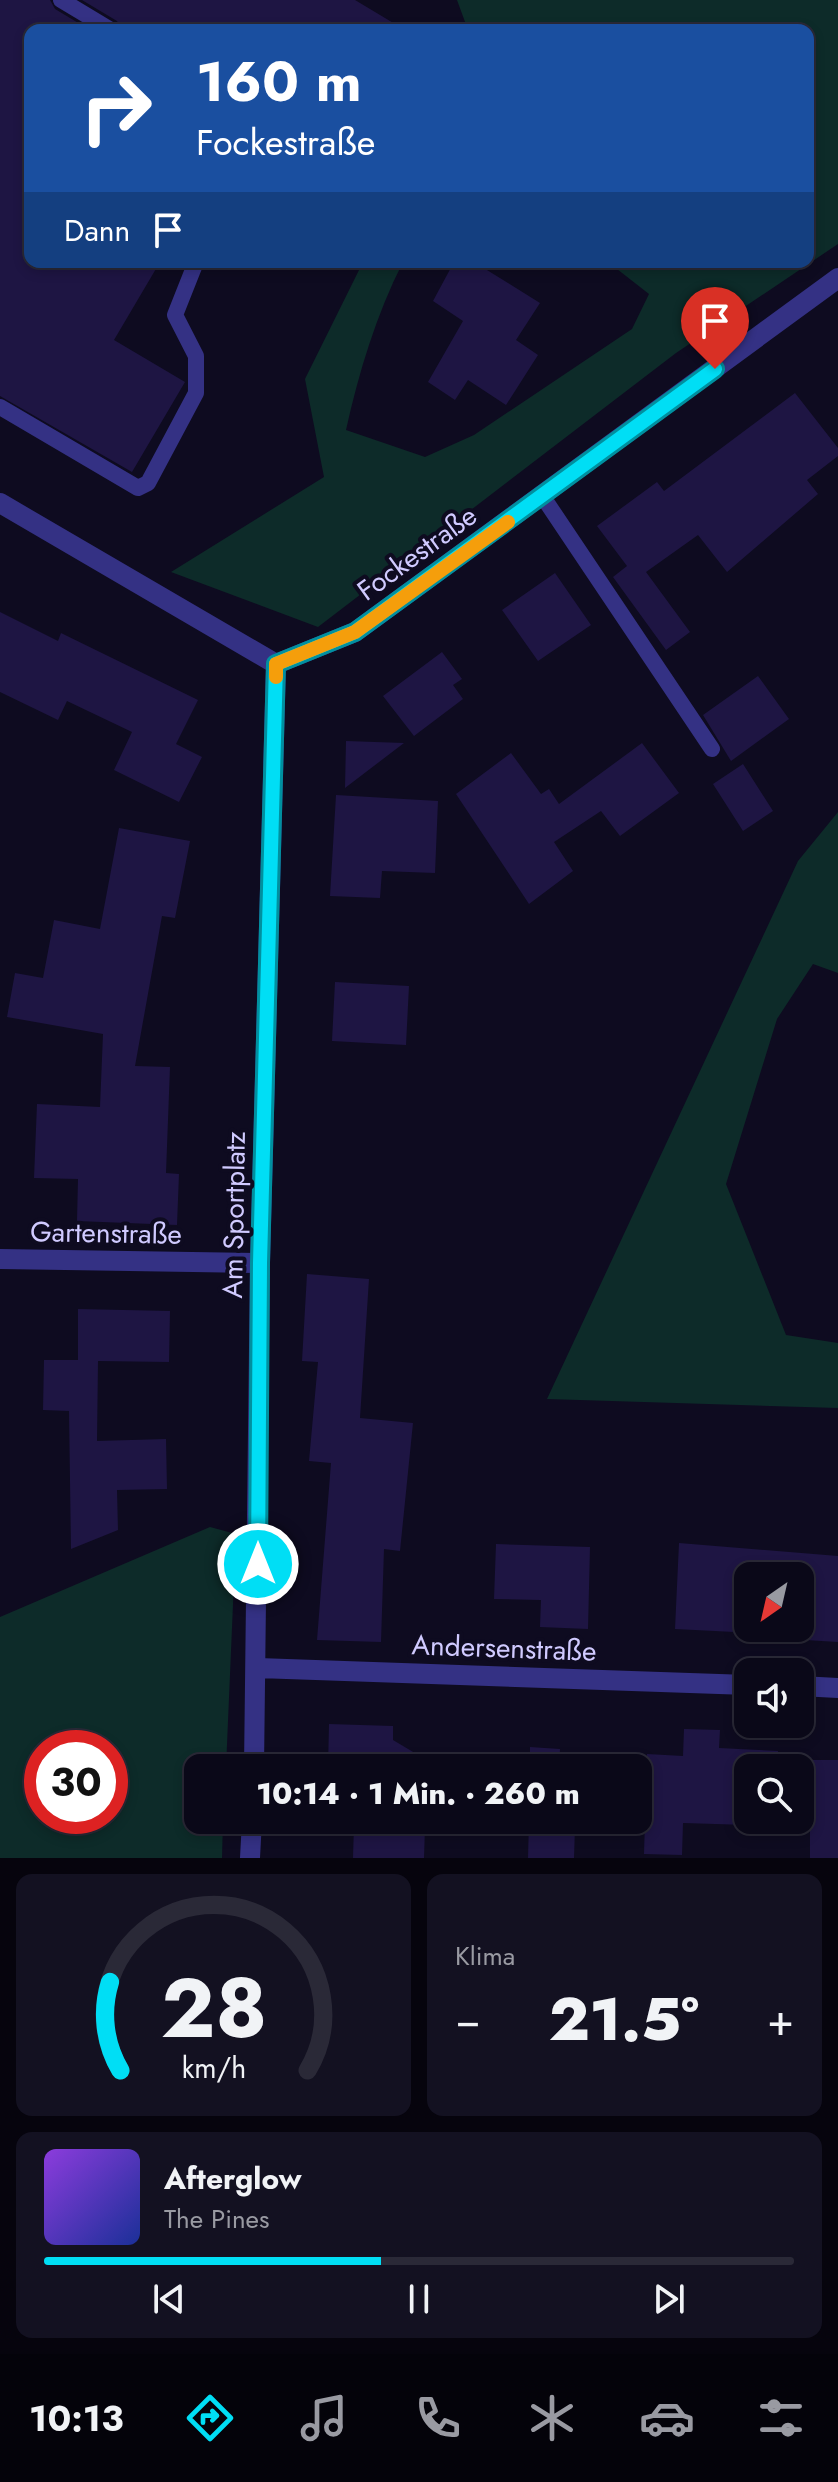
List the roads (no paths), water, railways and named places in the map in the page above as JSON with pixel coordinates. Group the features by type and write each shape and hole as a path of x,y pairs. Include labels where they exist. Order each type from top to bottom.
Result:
{"street":[{"name":"Fockestraße","path":"276,664 355,632 838,278"},
{"path":"0,503 276,664"},
{"name":"Am Sportplatz","path":"255,1754 258,1668 260,1263 276,664"},
{"name":"Gartenstraße","path":"0,1259 260,1263"},
{"name":"Andersenstraße","path":"258,1668 734,1685"},
{"path":"814,1687 838,1688"},
{"path":"250,1858 251,1834"}],"lane":[{"path":"61,0 101,24"},
{"path":"0,407 138,488 148,483 196,393 196,356 175,315 194,268"},
{"path":"543,497 712,749"}]}
